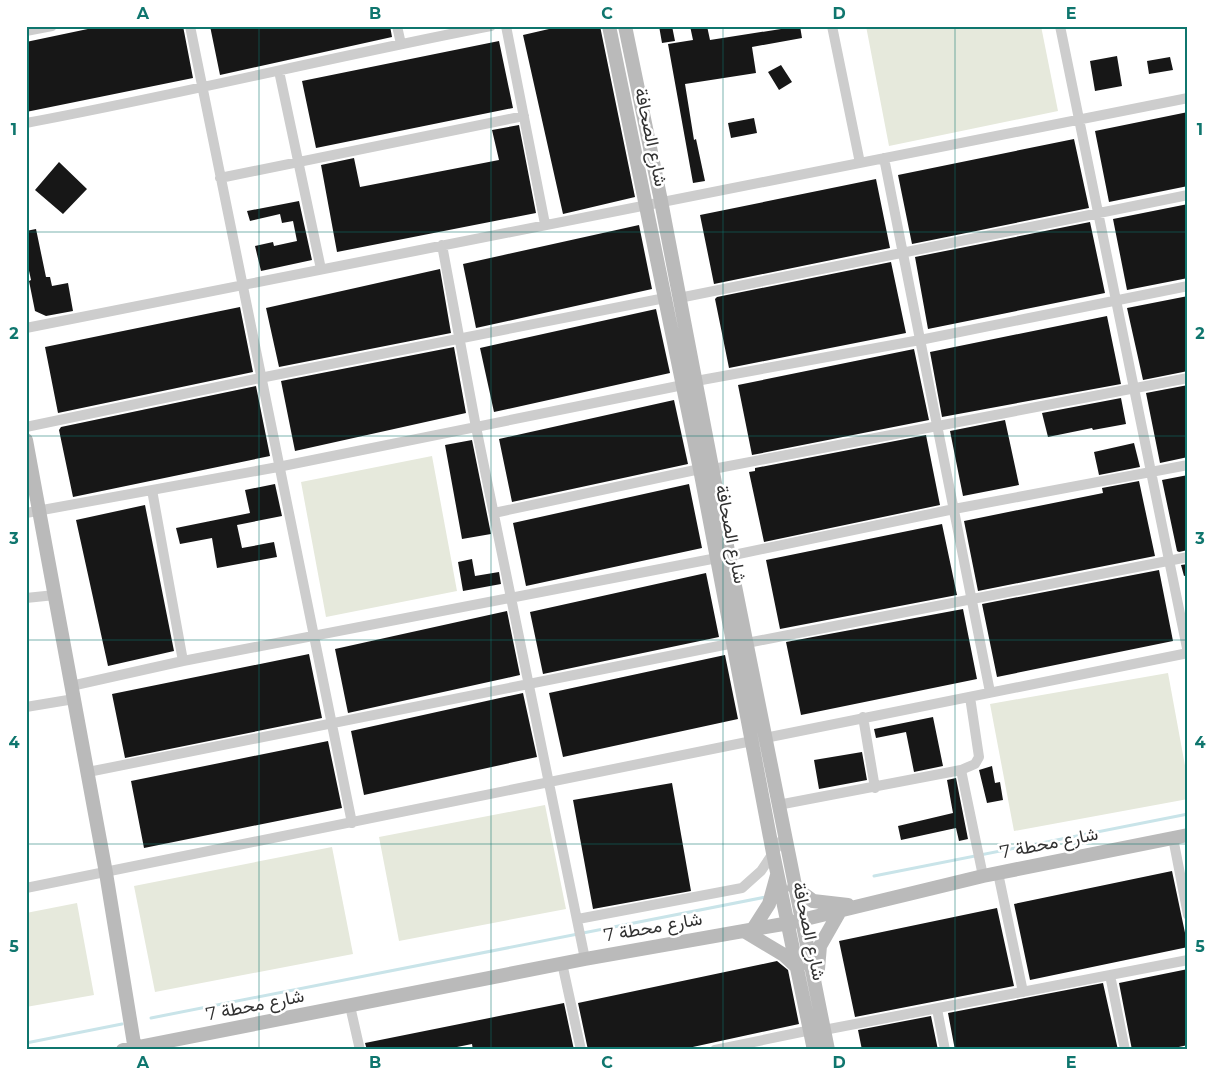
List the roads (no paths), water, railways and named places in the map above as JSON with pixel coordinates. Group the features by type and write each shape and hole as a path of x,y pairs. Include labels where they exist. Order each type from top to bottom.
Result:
{"main road":[{"name":"شارع الصحافة","path":"609,26 665,298 689,383"},
{"name":"شارع الصحافة","path":"624,26 661,201 679,298 689,383 759,739 773,853 777,872 795,921 821,1009 814,1050"},
{"path":"26,440 33,512 55,595 88,772 106,873 131,1049"},
{"name":"شارع الصحافة","path":"759,739 778,805 794,887 798,968 817,1030 828,1050"},
{"name":"شارع محطة 7","path":"131,1049 586,958 795,921 862,906 891,896 1188,835"},
{"path":"777,872 769,904 749,930 784,955 798,968"},
{"path":"794,887 813,901 862,906"},
{"path":"821,1009 822,994 818,954 823,939 840,911"}],"street":[{"path":"26,31 52,26"},
{"path":"190,26 278,467 314,636 330,724 352,823"},
{"path":"397,26 401,44"},
{"path":"26,123 202,89 401,44 492,26"},
{"path":"506,26 545,224"},
{"path":"832,26 860,163"},
{"path":"26,888 549,784 863,717 1188,653 1081,119 1060,26"},
{"path":"279,71 321,269"},
{"path":"26,328 1188,98"},
{"path":"220,178 524,116"},
{"path":"884,158 990,692"},
{"path":"679,298 1188,195"},
{"path":"442,246 476,427 586,958"},
{"path":"33,512 278,467 689,383 920,340 1188,286"},
{"path":"26,427 260,378 665,298"},
{"path":"494,513 706,469 938,428 1188,378"},
{"path":"26,707 183,661 723,557 954,509 1188,465"},
{"path":"152,490 183,661"},
{"path":"88,772 528,684 1188,557"},
{"path":"26,598 55,595"},
{"path":"778,805 875,788 961,770 975,764 979,757 970,696"},
{"path":"863,717 875,788"},
{"path":"961,770 983,876"},
{"path":"578,919 742,888 761,871 784,837"},
{"path":"1173,838 1188,915"},
{"path":"998,873 1023,992"},
{"path":"715,1050 1188,960"},
{"path":"562,963 581,1050"},
{"path":"1110,975 1125,1050"},
{"path":"350,1006 360,1050"},
{"path":"937,1009 945,1050"}],"waterway":[{"path":"874,876 1188,814"},
{"path":"151,1018 766,897"},
{"path":"26,1043 122,1024"}]}
